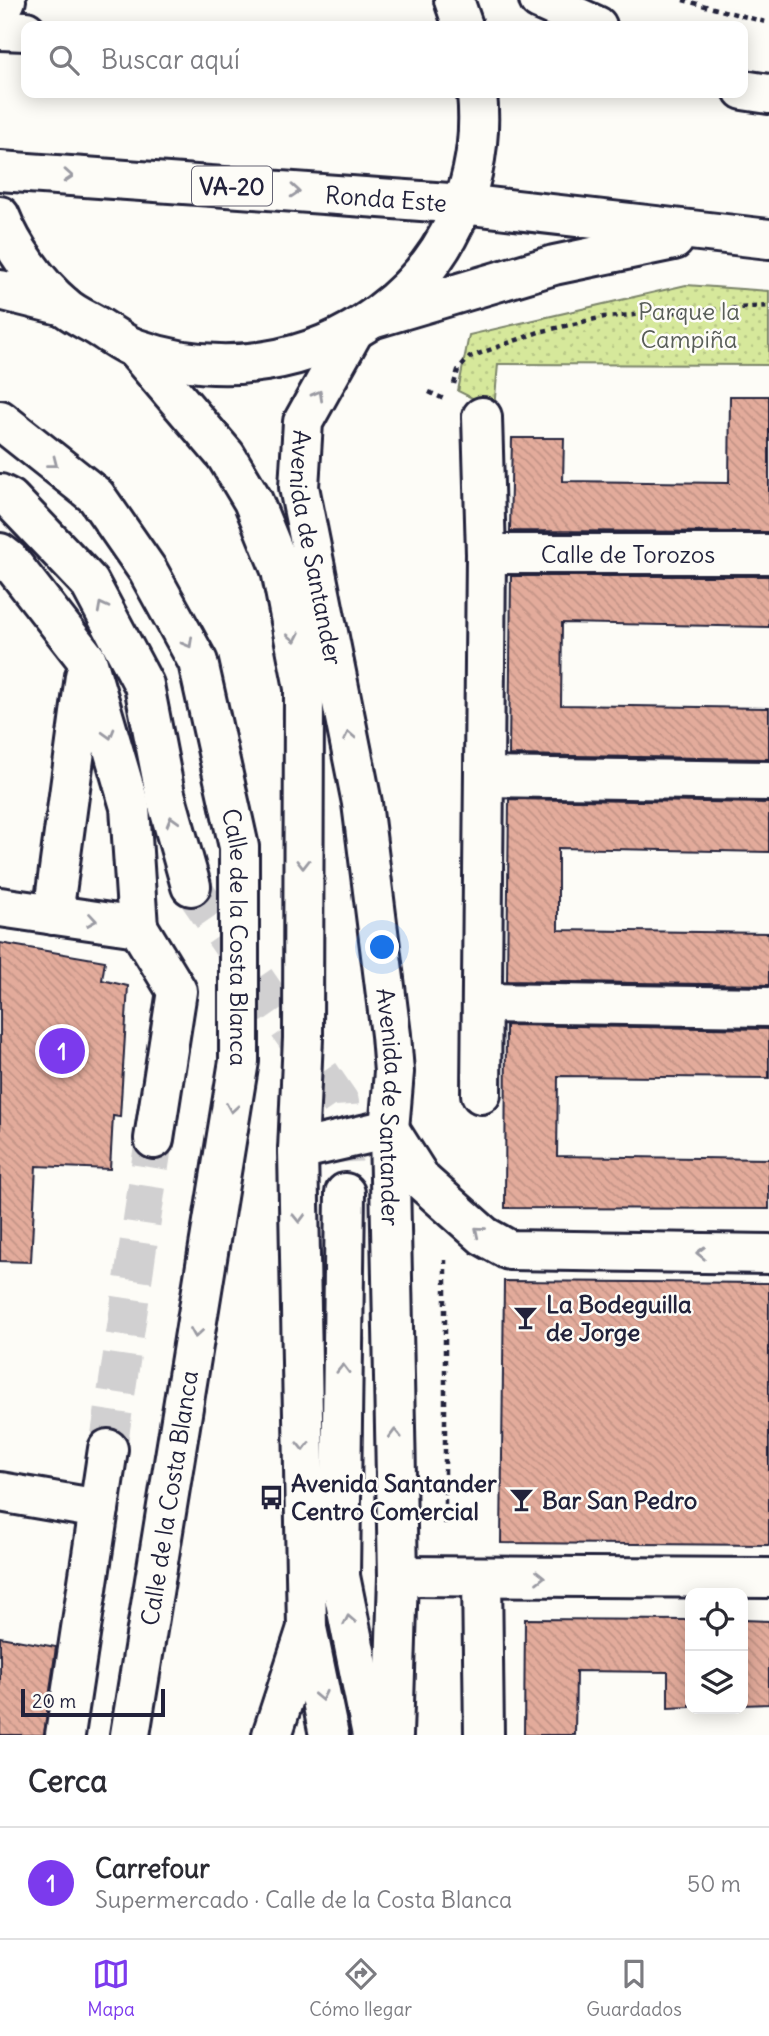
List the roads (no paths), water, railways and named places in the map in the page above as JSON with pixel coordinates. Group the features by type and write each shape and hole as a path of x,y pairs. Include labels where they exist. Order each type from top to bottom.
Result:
{"main road":[{"path":"0,12 6,0"},
{"path":"453,0 461,21"},
{"path":"539,0 586,21"},
{"path":"0,30 21,31"},
{"path":"748,91 769,94"},
{"path":"364,326 410,288 439,253 463,204 480,125 477,98"},
{"name":"Ronda Este","path":"0,171 463,204 705,234 769,239"},
{"path":"0,216 12,245 64,306"},
{"path":"0,289 64,306 134,348 183,363 234,366 282,360 364,326 554,265 705,234"},
{"name":"Avenida de Santander","path":"364,326 303,422 299,486 362,803 394,1072 389,1129 398,1576 393,1735"},
{"name":"Avenida de Santander","path":"134,348 226,456 253,501 281,570 304,688 303,1038 298,1150 307,1628 329,1735"},
{"path":"466,410 486,554 484,1003 481,1094"},
{"name":"Calle de la Costa Blanca","path":"0,420 96,496 148,571 198,662 239,847 239,1061 130,1735"},
{"path":"0,494 10,499 89,582 144,685 165,794 191,886"},
{"path":"0,553 9,560 87,660 130,807 138,927 177,991 154,1139"},
{"name":"Calle de Torozos","path":"486,554 769,554"},
{"path":"53,915 87,660"},
{"path":"485,777 769,781"},
{"path":"0,907 138,927"},
{"path":"484,1003 769,1007"},
{"path":"298,1150 389,1129 422,1181 484,1236 509,1250 769,1254"},
{"path":"345,1193 340,1576 372,1735"},
{"path":"65,1735 108,1449"},
{"path":"0,1492 99,1508"},
{"path":"398,1576 769,1578"},
{"path":"482,1577 484,1735"},
{"name":"Avenida de Santander","path":"272,1735 307,1628"}],"tunnel":[{"path":"191,886 340,1102 345,1193"},
{"path":"108,1449 154,1139"}],"place":[{"name":"Carrefour","path":"62,1051"},
{"name":"La Bodeguilla de Jorge","path":"526,1318"},
{"name":"Avenida Santander Centro Comercial","path":"271,1497"},
{"name":"Bar San Pedro","path":"522,1500"}],"park label":[{"name":"Parque la Campiña","path":"689,325"}]}
